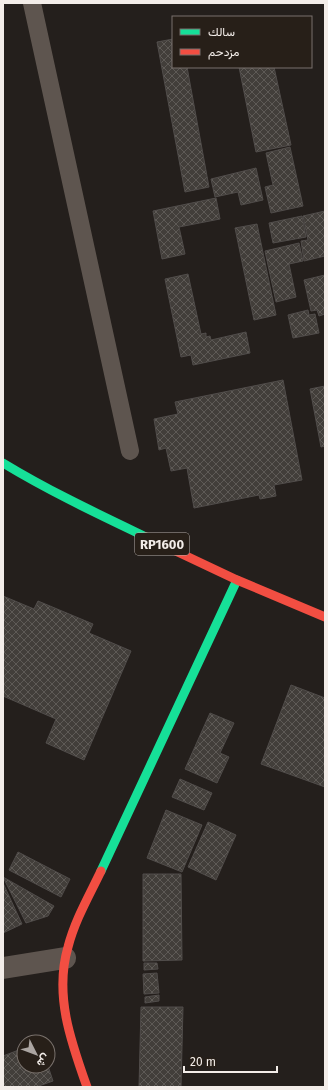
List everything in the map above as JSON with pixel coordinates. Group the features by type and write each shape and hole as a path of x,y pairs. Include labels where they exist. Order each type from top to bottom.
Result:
{"street":[{"name":"RP1600","path":"3,463 26,477 90,510 237,580 325,618"},
{"path":"87,1087 71,1042 65,1020 62,999 62,978 70,937 237,580"},
{"path":"3,968 65,958"}],"lane":[{"path":"32,3 130,451"}],"building":[{"path":"172,39 172,68 187,68 209,187 185,192 157,42"},
{"path":"239,68 274,68 291,145 256,152"},
{"path":"290,147 303,206 271,213 265,187 273,185 266,153"},
{"path":"256,168 263,200 241,205 238,192 215,197 211,179"},
{"path":"216,198 220,219 179,227 185,254 162,259 153,211"},
{"path":"325,211 325,256 304,261 301,241 308,240 303,216"},
{"path":"302,216 306,237 273,243 269,223"},
{"path":"257,224 276,315 254,320 235,228"},
{"path":"299,243 303,261 289,264 296,297 276,302 265,251"},
{"path":"188,274 201,334 206,333 206,337 210,336 211,340 246,332 250,353 193,365 191,355 181,357 165,279"},
{"path":"325,275 325,314 319,316 317,310 311,311 304,280"},
{"path":"308,310 309,315 315,314 319,333 293,338 288,315"},
{"path":"283,380 302,480 274,485 276,496 260,499 259,495 194,508 187,468 171,471 166,448 159,450 154,419 178,414 175,402"},
{"path":"325,386 325,446 321,447 310,389"},
{"path":"3,596 34,609 38,601 93,624 89,633 131,651 84,760 46,743 56,719 3,696"},
{"path":"291,685 325,698 325,787 261,764"},
{"path":"210,713 234,723 220,753 229,757 217,783 185,769"},
{"path":"180,779 212,793 204,810 172,797"},
{"path":"166,810 202,825 182,872 147,858"},
{"path":"208,822 236,835 216,880 188,867"},
{"path":"18,852 70,879 61,897 9,870"},
{"path":"143,874 181,874 182,960 143,961"},
{"path":"3,877 54,906 48,916 26,923"},
{"path":"3,883 22,924 3,933"},
{"path":"144,963 157,963 158,969 144,970"},
{"path":"157,973 159,993 144,994 143,974"},
{"path":"159,995 159,1001 145,1003 145,997"},
{"path":"141,1007 183,1007 181,1087 139,1087"},
{"path":"16,1051 16,1074 51,1074 53,1081 36,1087 3,1087 3,1056"}],"traffic: fast":[{"path":"3,463 56,493 146,537"},
{"path":"101,871 237,580"}],"traffic: jam":[{"path":"146,537 237,580 325,617"},
{"path":"87,1087 75,1053 66,1018 63,983 64,965 74,927 101,871"}]}
